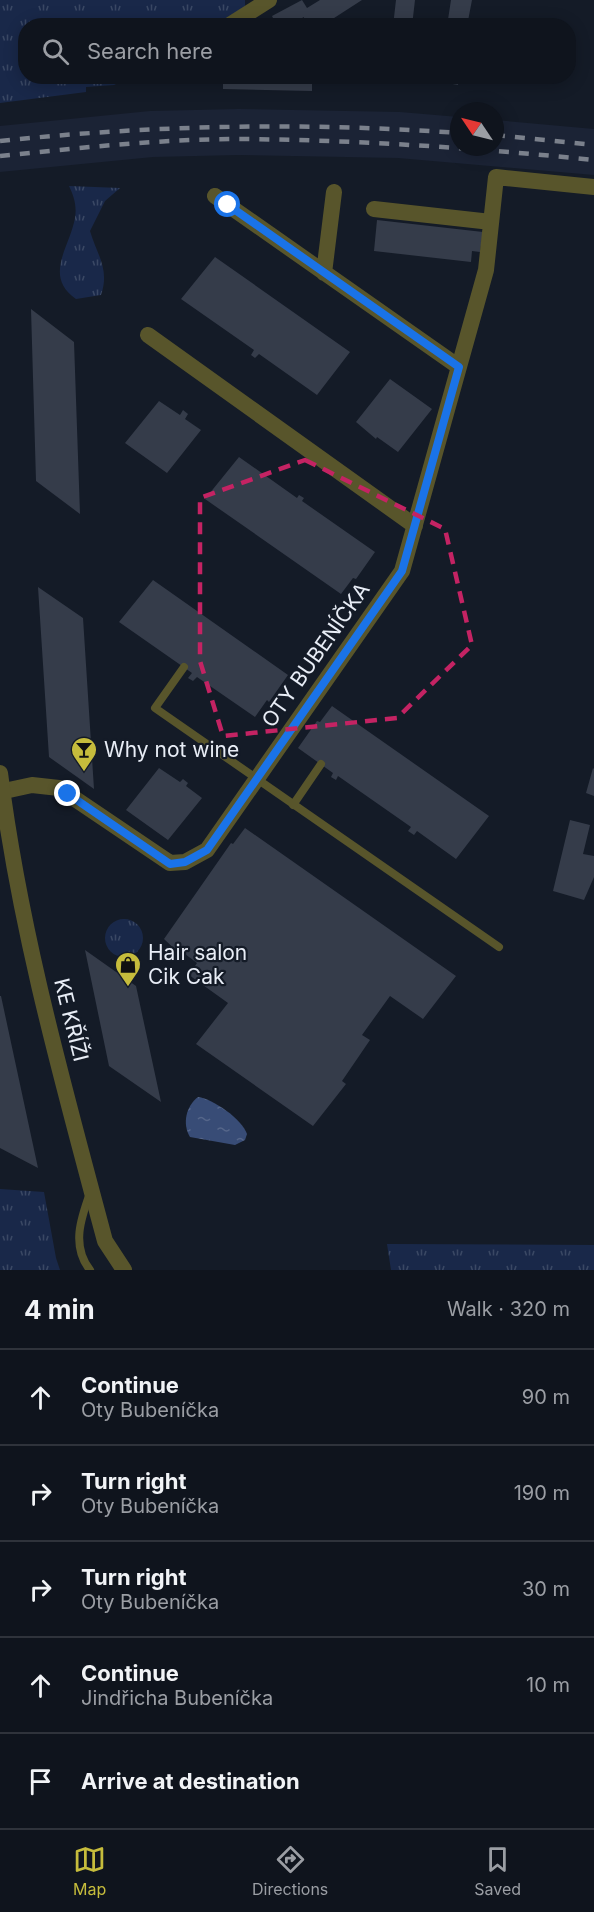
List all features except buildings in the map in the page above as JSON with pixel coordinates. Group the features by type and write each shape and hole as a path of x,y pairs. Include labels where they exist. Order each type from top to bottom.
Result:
{"street":[{"path":"240,18 266,1"},
{"name":"OTY BUBENÍČKA","path":"1,792 32,785 59,788 170,864 185,862 207,850 402,571 486,270 496,177 594,187"},
{"path":"324,273 334,192"},
{"path":"215,196 459,367"},
{"path":"374,209 491,222"},
{"path":"148,335 415,526"},
{"name":"KE KŘÍŽI","path":"0,773 12,856 46,1017 105,1241 124,1270"}],"lane":[{"path":"184,668 156,708 499,947"},
{"path":"293,805 321,764"},
{"path":"90,1270 86,1264 78,1235 79,1222 92,1189"}],"highlighted area":[{"path":"305,460 445,529 472,645 397,718 223,736 200,661 200,498"}],"shaded area":[{"path":"239,109 400,112 450,116 450,156 504,156 504,121 594,129 594,175 398,158 238,155 153,157 0,172 0,126 150,111"}],"green space":[{"path":"0,0 245,0 245,7 226,18 18,18 18,84 116,84 86,87 86,92 0,103"},
{"path":"69,186 120,188 105,201 90,231 102,262 104,277 101,295 76,299 66,290 61,281 61,261 76,214 75,201"},
{"path":"124,919 138,924 143,938 138,952 124,957 110,952 105,938 110,924"},
{"path":"0,1189 44,1192 60,1270 0,1270"},
{"path":"387,1244 594,1245 594,1270 391,1270"}],"water":[{"path":"198,1097 211,1102 233,1116 247,1134 245,1140 235,1145 190,1137 186,1127 186,1116"}],"railway":[{"path":"0,141 115,131 230,127 344,127 450,133"},
{"path":"504,136 594,145"},
{"path":"0,156 150,142 240,139 417,145 594,160"}],"place":[{"name":"Why not wine","path":"84,773"},
{"name":"Hair salon Cik Cak","path":"128,988"}],"route":[{"path":"68,794 170,864 185,862 207,850 402,571 459,367 228,205"}]}
